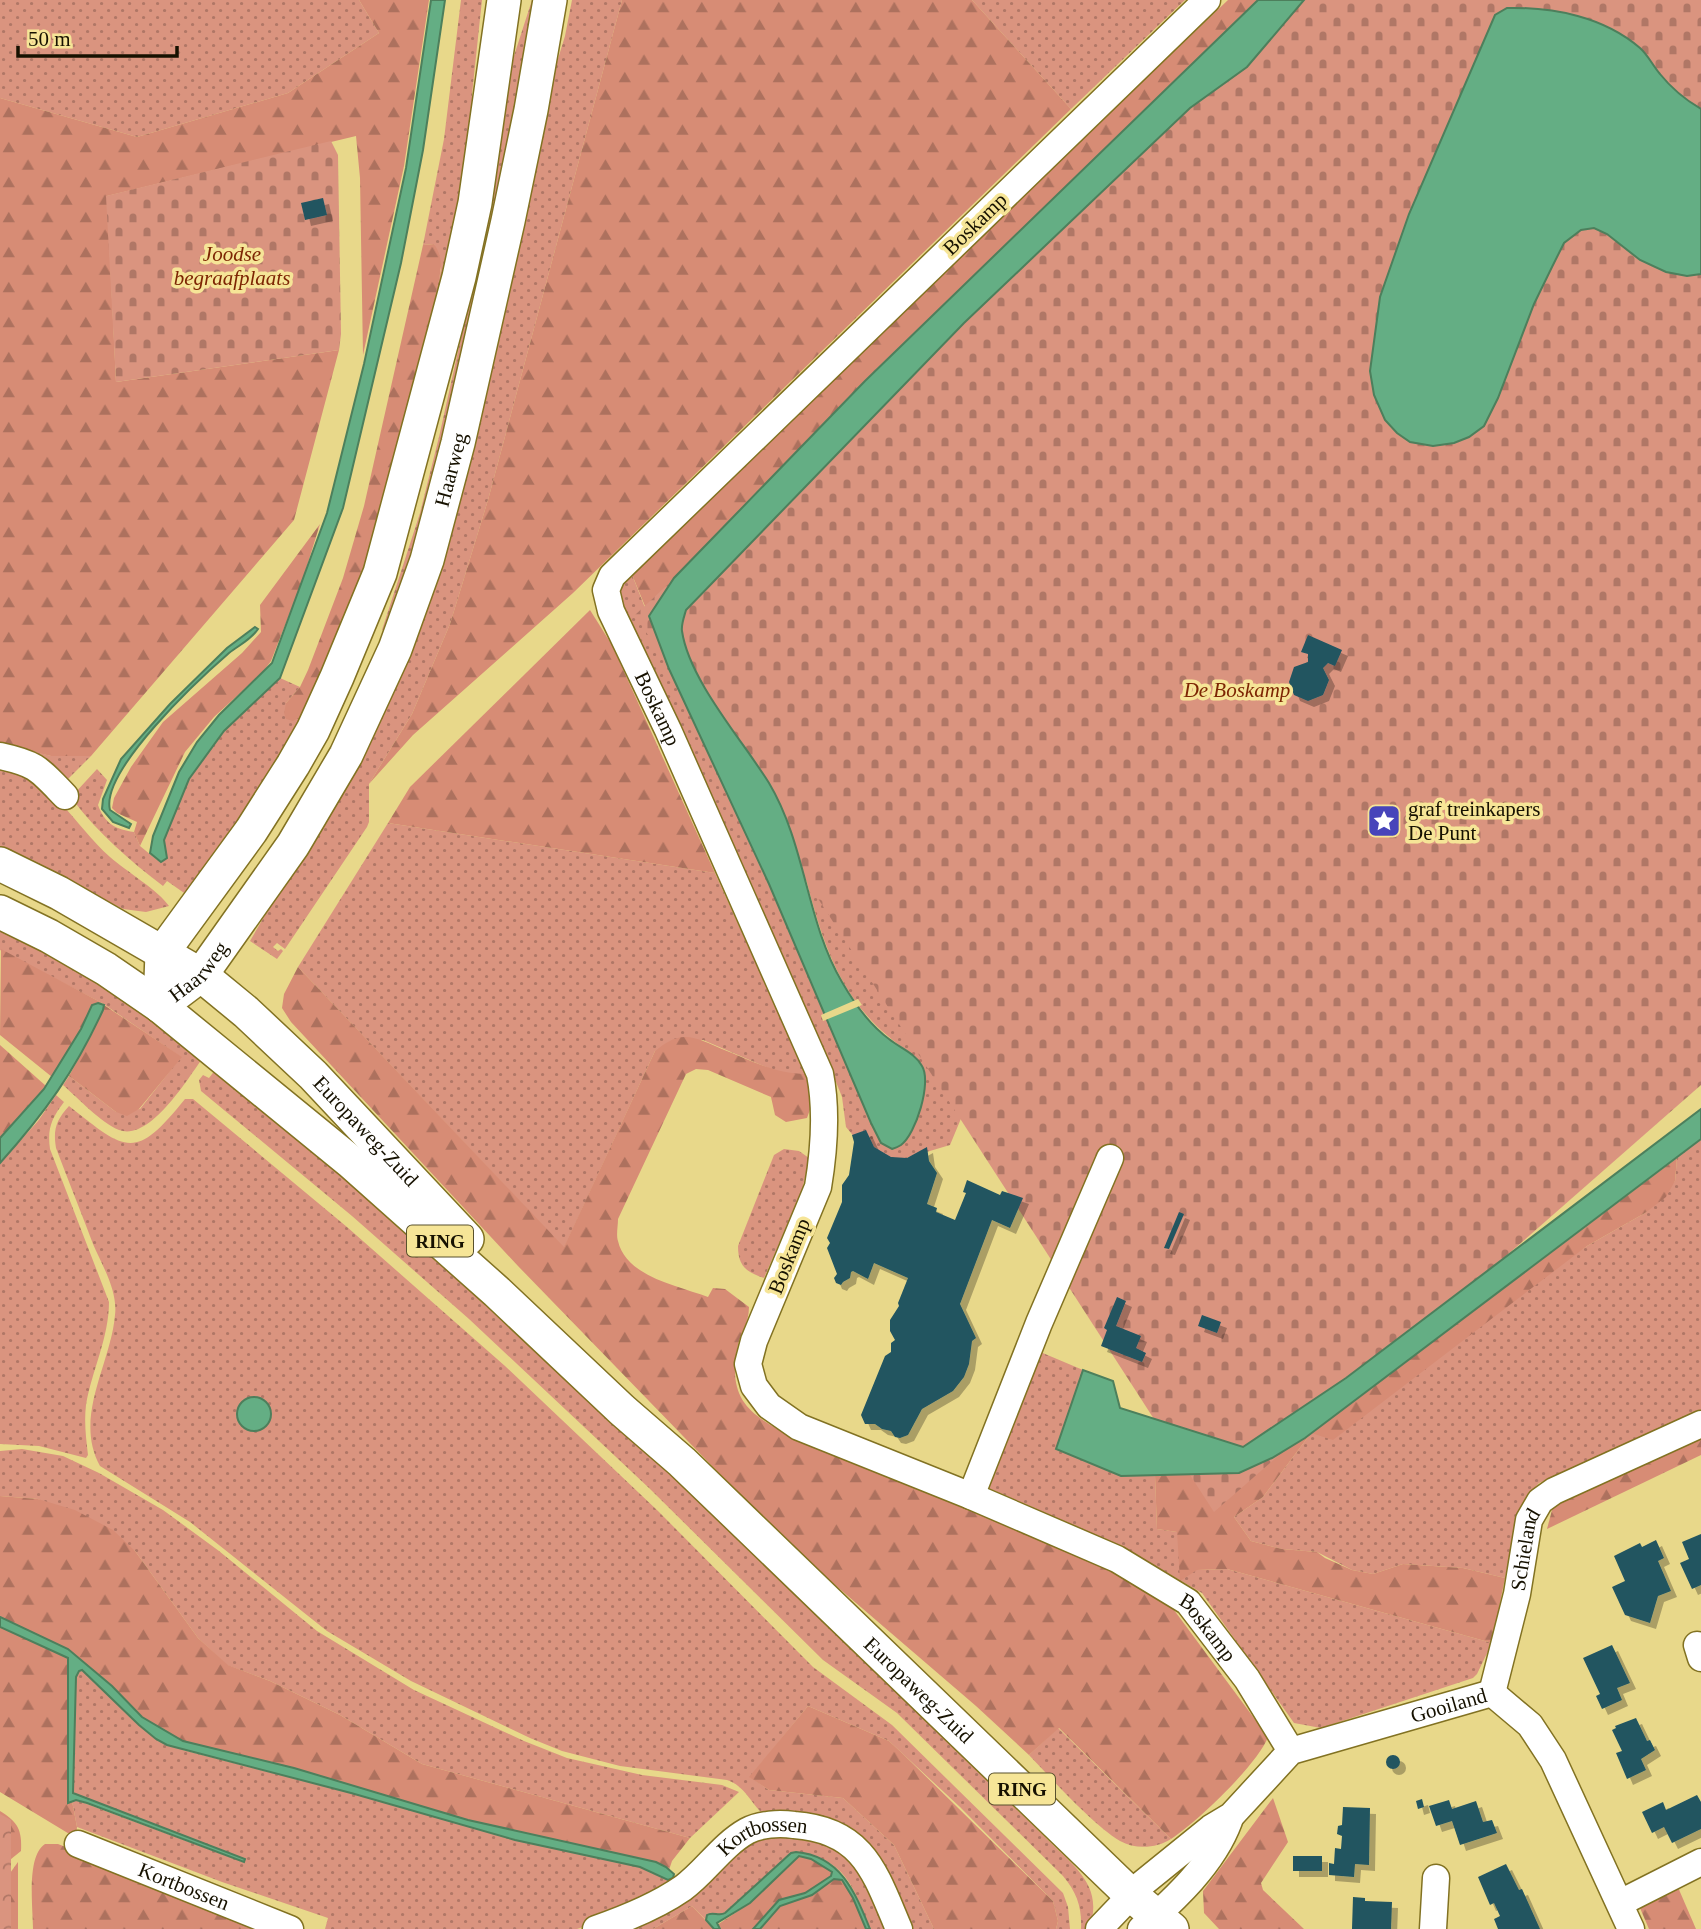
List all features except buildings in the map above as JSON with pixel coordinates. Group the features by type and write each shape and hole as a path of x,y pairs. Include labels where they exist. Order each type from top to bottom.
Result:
{"main road":[{"name":"Haarweg","path":"160,1006 162,953 257,822 300,753 337,677 380,573 465,253 505,0"},
{"name":"Haarweg","path":"160,1006 201,975 292,845 346,755 395,649 427,560 490,304 531,110 550,0"},
{"name":"Europaweg-Zuid","path":"0,864 59,893 201,975 246,1012 313,1075 517,1292 628,1399 682,1462"},
{"name":"Europaweg-Zuid","path":"0,912 106,969 160,1006 351,1162 682,1462 1130,1894 1158,1926"}],"street":[{"name":"Boskamp","path":"1207,0 612,576 606,590 611,611 668,730 802,1029 820,1074 824,1095 822,1161 818,1186 754,1341 748,1364 754,1386 769,1406 799,1427 971,1496 1117,1559 1188,1602 1247,1679 1291,1751"},
{"path":"0,756 30,763 41,770 65,796"},
{"path":"971,1496 1039,1322 1110,1157"},
{"name":"Schieland","path":"1492,1693 1517,1594 1529,1520 1540,1501 1554,1491 1701,1424"},
{"name":"Gooiland","path":"1291,1751 1492,1693 1530,1725 1553,1760 1631,1929"},
{"path":"1099,1929 1130,1894 1212,1828 1231,1816 1291,1751"},
{"path":"1158,1926 1224,1834 1231,1816"},
{"name":"Kortbossen","path":"596,1929 646,1909 683,1888 747,1831 778,1824 818,1827 842,1838 857,1850 870,1863 899,1929"},
{"name":"Kortbossen","path":"78,1844 290,1929"},
{"path":"1620,1903 1701,1863"},
{"path":"1433,1929 1436,1878"}],"green space":[{"path":"0,0 359,0 379,33 288,93 137,137 0,98"},
{"path":"359,0 429,0 404,166 363,355 360,178 356,136 107,196 116,382 339,350 294,520 91,756 51,756 0,744 0,98 137,137 288,93 379,33"},
{"path":"461,0 482,0 472,94 474,129 434,319 432,307 441,270 434,244 423,245 444,139"},
{"path":"532,0 537,0 464,349 461,351 424,514 421,516 422,520 385,630 382,630 420,513 439,437 485,230 513,59"},
{"path":"572,0 622,0 488,500 450,624 412,714 369,784 367,827 285,949 277,943 273,947 283,951 277,959 250,941 379,719 541,114 565,36"},
{"path":"622,0 972,0 1071,109 573,593 413,735 369,784 412,714 450,624 488,500"},
{"path":"972,0 1185,0 1071,109"},
{"path":"1228,0 1258,0 865,381 674,578 649,616 631,572"},
{"name":"De Boskamp","path":"1298,0 1701,0 1701,1085 1214,1512 635,615"},
{"name":"Joodse begraafplaats","path":"331,141 338,155 339,350 116,382 106,196"},
{"path":"434,244 441,262 434,319 376,541 302,716 293,721 286,719 286,703 300,687 308,670 343,578 364,506 423,245"},
{"path":"320,524 302,582 271,661 262,673 214,717 185,752 140,846 134,832 137,822 112,808 114,798 131,767 163,722 242,653 261,632 260,605"},
{"path":"631,572 669,669 769,884 871,1122 911,1053 885,1034 847,989 823,937 798,848 987,1056 950,1145 893,1162 870,1156 846,1127 842,1097 823,1049 612,589"},
{"path":"590,610 612,645 715,873 388,823 410,787"},
{"path":"280,678 300,687 286,703 302,717 293,740 187,895 167,881 163,886 138,866 104,835 73,800 74,794 97,769 107,780 98,805 107,821 116,827 134,832 140,846 157,860 167,858 164,840 189,779 224,732"},
{"path":"36,752 51,756 91,756 66,781"},
{"path":"0,764 33,778 60,803 97,845 169,906 146,912 123,909 0,847"},
{"path":"388,823 715,873 806,1074 773,1070 703,1040 655,1051 564,1248 298,967"},
{"path":"0,925 84,971 205,1055 156,1117 131,1131 119,1130 97,1116 63,1085 69,1076 116,1112 140,1109 181,1057 102,1003 0,950"},
{"path":"1,949 102,1003 92,1005 52,1077 0,1035"},
{"path":"298,967 564,1247 655,1051 677,1038 695,1038 773,1069 806,1074 813,1101 807,1118 786,1122 775,1115 771,1097 708,1070 696,1069 686,1074 618,1219 617,1239 623,1253 642,1272 669,1284 708,1297 713,1288 725,1289 749,1307 737,1349 736,1383 747,1406 768,1423 797,1439 1113,1570 1149,1591 1174,1610 1268,1737 1240,1777 1210,1807 1171,1839 1059,1728 1029,1755 799,1554 518,1266 291,1022 282,1008 284,994"},
{"path":"104,1005 182,1057 139,1109 127,1116 116,1112 69,1076"},
{"path":"0,1045 46,1086 0,1138"},
{"path":"219,1065 436,1246 1066,1857 1084,1877 1093,1900 1089,1929 1081,1929 1078,1901 1063,1876 897,1713 823,1660 649,1488 469,1319 352,1216 201,1091 199,1080 203,1075 209,1078"},
{"path":"56,1095 64,1102 51,1124 50,1149 109,1302 106,1328 86,1405 86,1458 39,1446 0,1444 0,1163 38,1121"},
{"path":"185,1099 193,1099 347,1227 505,1366 658,1511 813,1667 892,1725 1063,1893 1068,1907 1070,1929 1056,1929 1058,1921 1053,1901 960,1807 889,1741 808,1706 750,1777 769,1790 843,1798 894,1845 934,1929 909,1929 881,1865 763,1814 743,1790 727,1780 620,1766 562,1751 411,1681 327,1631 190,1522 100,1466 90,1429 96,1390 112,1334 114,1297 109,1278 56,1148 56,1126 69,1106 118,1140 130,1143 142,1141 154,1133"},
{"path":"1701,1139 1701,1411 1539,1483 1519,1515 1505,1578 1463,1568 1403,1564 1373,1574 1352,1570 1317,1552 1282,1549 1251,1541 1234,1517 1263,1497 1311,1433 1587,1246 1645,1213 1675,1181 1677,1158"},
{"path":"784,1149 799,1151 809,1158 802,1191 764,1278 744,1267 738,1246 774,1155"},
{"path":"1677,1158 1675,1181 1666,1197 1645,1213 1587,1246 1333,1440 1311,1433"},
{"path":"1038,1351 1083,1370 1056,1449 1121,1476 1155,1475 1157,1529 1177,1532 1197,1570 1227,1569 1492,1643 1477,1674 1473,1678 1321,1728 1294,1723 1202,1593 1121,1546 986,1487"},
{"path":"1310,1434 1263,1497 1234,1517 1251,1541 1282,1549 1317,1552 1352,1570 1373,1574 1403,1564 1463,1568 1505,1578 1492,1643 1227,1569 1197,1570 1180,1581 1177,1532 1157,1529 1155,1475 1239,1473 1272,1458"},
{"path":"1701,1439 1701,1455 1547,1529 1552,1510 1567,1498"},
{"path":"22,1449 63,1456 99,1473 163,1510 219,1551 317,1631 414,1690 567,1758 642,1775 722,1785 739,1792 690,1838 422,1764 340,1715 270,1681 227,1665 198,1638 135,1551 38,1499 0,1496 0,1451"},
{"path":"0,1496 38,1499 75,1510 113,1530 135,1551 198,1638 228,1665 270,1681 340,1715 422,1764 690,1838 672,1861 669,1870 661,1864 640,1858 468,1820 294,1768 183,1741 142,1717 112,1686 68,1649 0,1617"},
{"path":"0,1627 68,1658 69,1803 72,1801 77,1827 76,1838 0,1792"},
{"path":"82,1670 183,1750 351,1793 515,1840 640,1867 671,1880 610,1918 577,1929 325,1929 328,1918 222,1882 77,1827 72,1801 76,1800 243,1862 245,1859 73,1793 76,1677"},
{"path":"808,1706 889,1741 1053,1901 1058,1921 1056,1929 934,1929 894,1845 843,1798 769,1790 749,1777"},
{"path":"1058,1728 1171,1839 1146,1847 1126,1844 1097,1824 1073,1801 1029,1755"},
{"path":"1273,1798 1288,1842 1261,1883 1263,1890 1304,1929 1219,1929 1204,1913 1203,1891"},
{"path":"0,1811 18,1827 21,1851 0,1868"},
{"path":"0,1814 11,1820 11,1929 0,1929"},
{"path":"810,1835 854,1858 890,1929 870,1929 848,1881 833,1865 824,1860 791,1853 722,1915 713,1914 706,1920 692,1906 653,1929 616,1929 754,1838"},
{"path":"45,1844 58,1844 272,1929 33,1929 33,1871 39,1850"},
{"path":"797,1856 811,1859 832,1872 831,1876 805,1893 779,1900 753,1929 720,1929 717,1925 750,1903"},
{"path":"18,1862 18,1929 0,1929 0,1887"},
{"path":"834,1879 842,1880 866,1929 760,1929 780,1906 812,1895"},
{"path":"1677,1885 1696,1929 1649,1929 1640,1908"},
{"path":"692,1906 714,1929 653,1929"}],"shaded area":[{"path":"431,0 445,0 423,150 401,263 343,508 280,678 224,731 189,779 164,840 167,858 161,862 150,853 153,836 179,772 197,742 219,715 272,663 327,513 364,364 406,168"},
{"path":"1258,0 1304,0 1247,67 1190,108 964,323 686,610 682,631 695,670 718,710 769,783 781,807 799,857 821,934 842,982 875,1027 911,1054 922,1066 925,1074 924,1095 917,1119 907,1139 892,1149 881,1143 871,1123 769,884 669,669 649,616 674,578 865,381"},
{"path":"1507,8 1560,12 1594,21 1611,29 1640,48 1669,84 1701,109 1701,274 1687,276 1666,272 1640,260 1607,234 1594,228 1581,230 1564,243 1552,267 1484,426 1469,437 1454,443 1433,446 1410,442 1385,420 1374,395 1370,371 1380,297 1409,214 1495,15"},
{"path":"255,627 258,629 252,636 229,653 176,703 136,750 120,773 111,793 110,810 131,824 129,828 113,822 102,809 103,799 121,759 170,704 227,648"},
{"path":"92,1005 104,1005 103,1010 70,1072 45,1109 0,1163 0,1138 44,1089 81,1029"},
{"path":"1701,1109 1701,1139 1305,1438 1272,1458 1239,1473 1121,1476 1056,1449 1083,1370 1113,1381 1120,1408 1243,1447 1346,1378"},
{"path":"254,1397 266,1402 271,1414 266,1426 254,1431 242,1426 237,1414 242,1402"},
{"path":"0,1617 68,1649 112,1686 142,1717 183,1741 294,1768 468,1820 656,1862 674,1874 673,1878 668,1880 640,1867 515,1840 351,1793 167,1745 139,1725 82,1670 76,1677 73,1793 245,1859 244,1862 87,1803 76,1800 68,1803 68,1658 0,1627"},
{"path":"791,1853 811,1855 835,1868 852,1889 870,1929 866,1929 842,1880 834,1879 812,1895 780,1906 760,1929 753,1929 779,1900 805,1893 831,1876 832,1872 811,1859 799,1856 750,1903 717,1923 720,1929 714,1929 706,1920 709,1914 725,1913"}],"pier":[{"path":"858,999 862,1005 823,1021 821,1015"}],"place":[{"name":"graf treinkapers De Punt","path":"1384,821"}]}
